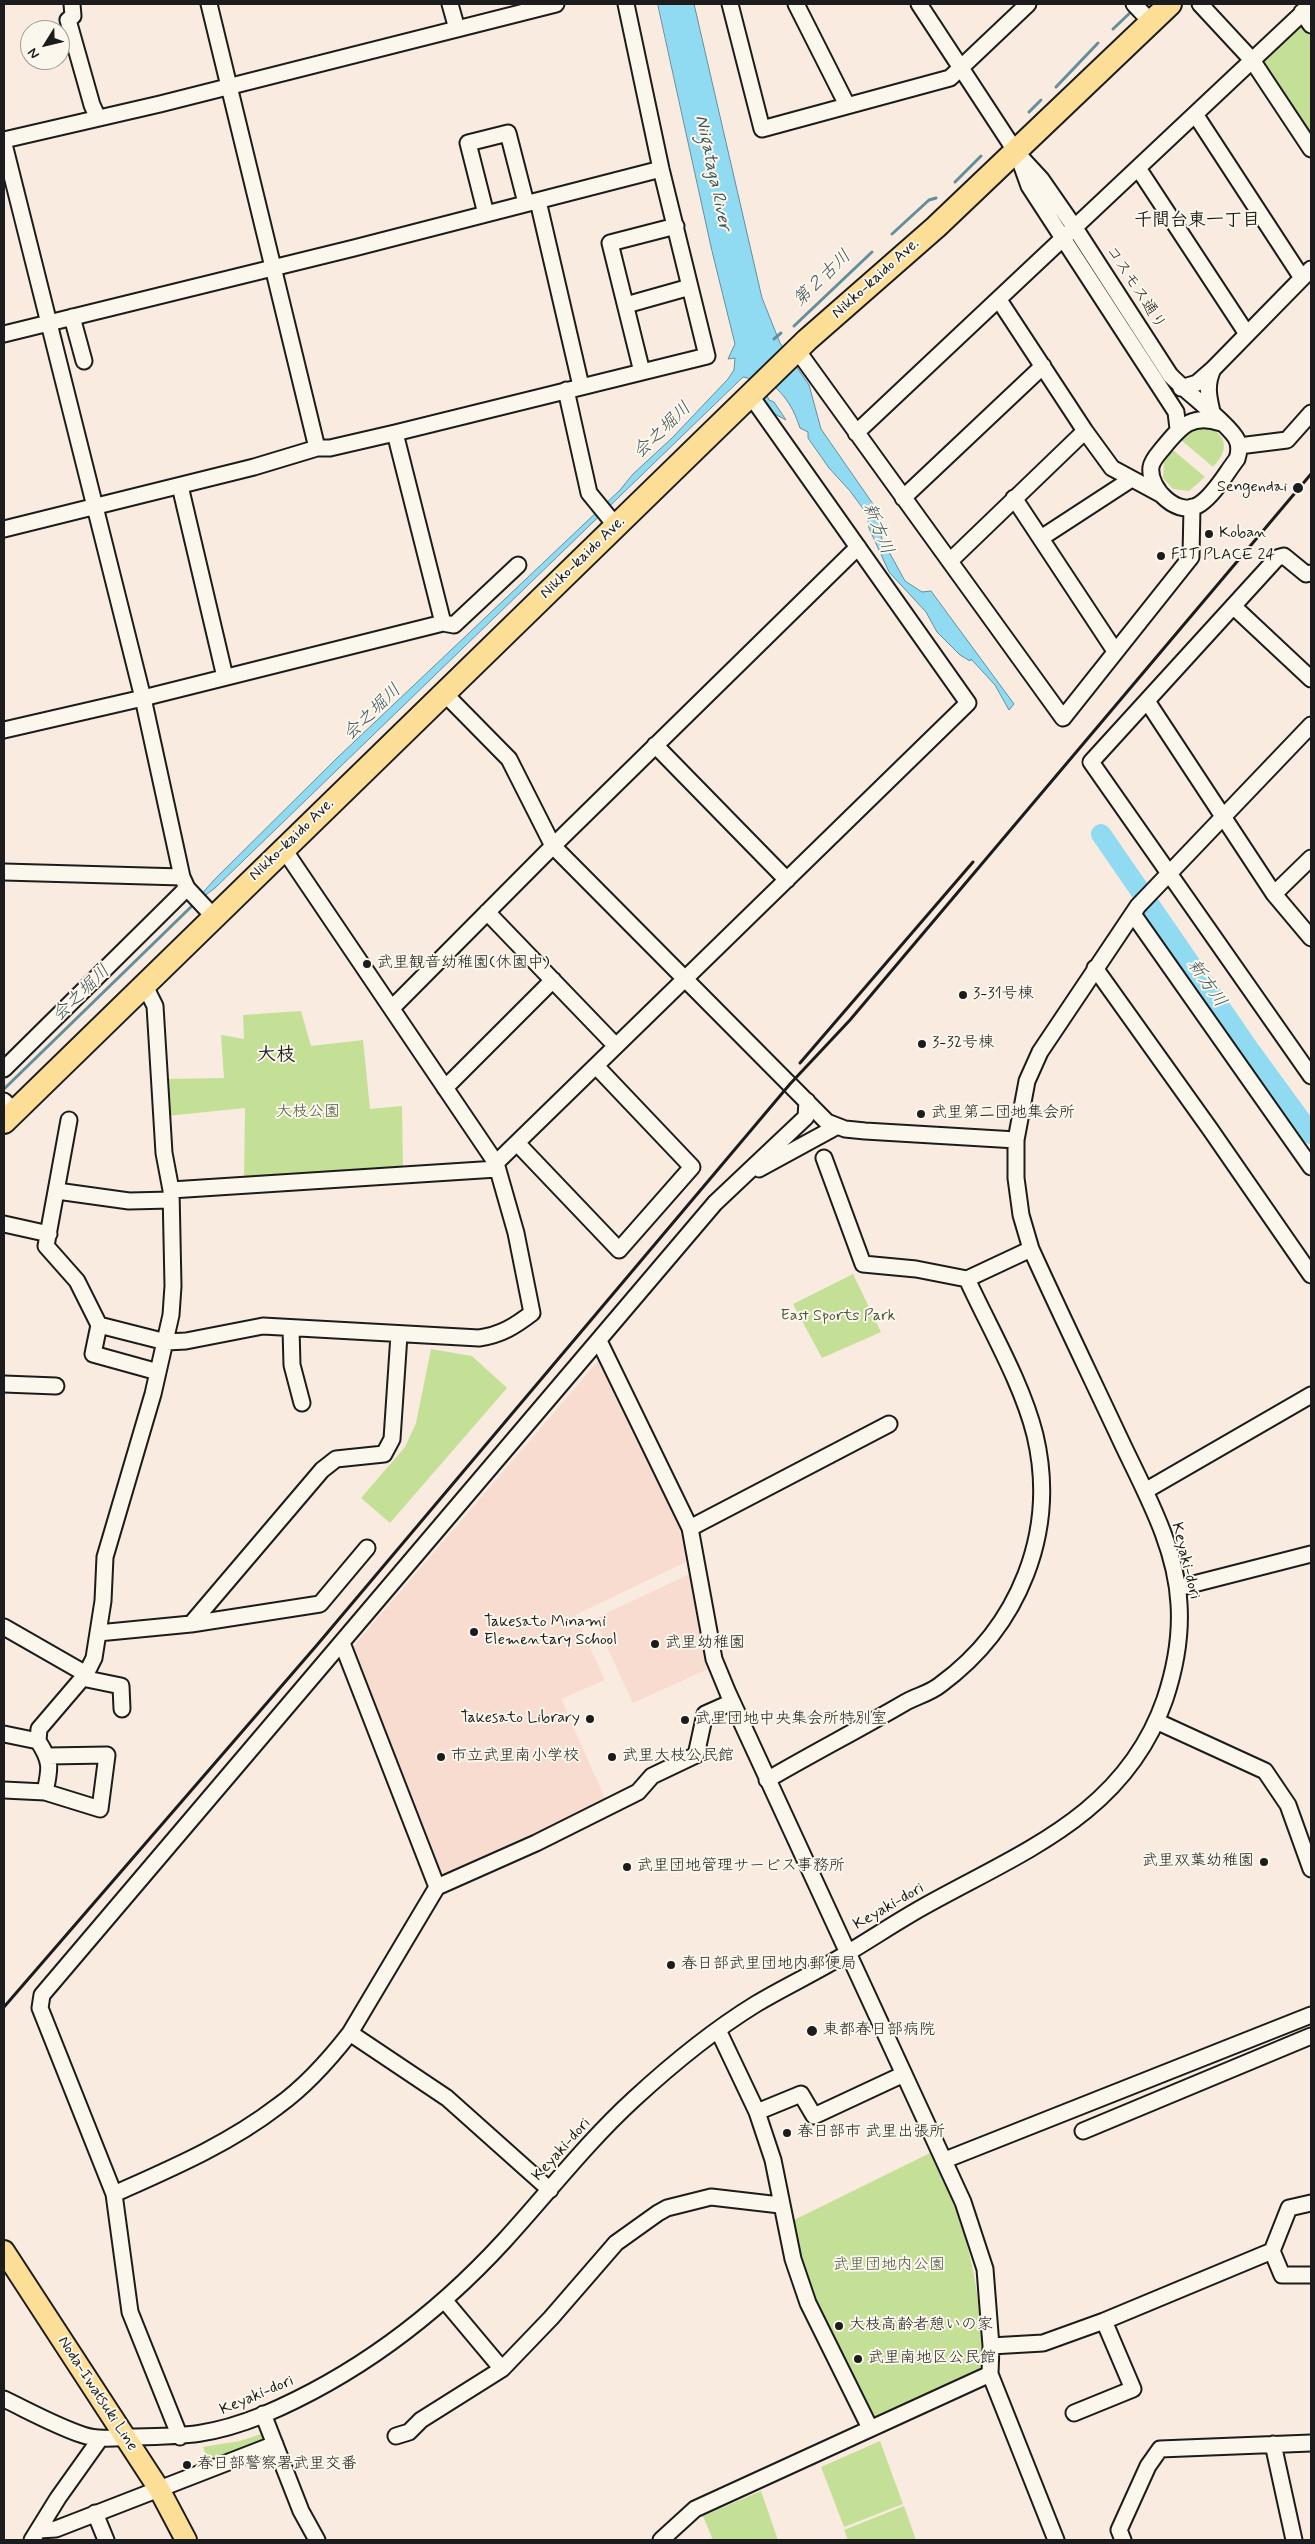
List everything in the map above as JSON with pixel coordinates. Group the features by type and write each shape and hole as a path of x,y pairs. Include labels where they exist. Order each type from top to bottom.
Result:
{"highway":[{"name":"Nikko-kaido Ave.","path":"7,1109 144,984 209,912 283,848 444,693 605,514 753,395 795,352 1016,152 1170,4"}],"main road":[{"name":"Noda-Iwatsuki Line","path":"4,2250 159,2489 186,2540"}],"street":[{"path":"72,4 73,16 68,20 89,97 98,118"},
{"path":"209,4 317,448"},
{"path":"450,4 457,29"},
{"path":"209,912 186,885 96,507 4,142 556,4"},
{"path":"4,529 180,486 317,448 330,448 395,433 707,356 661,169 626,4"},
{"path":"730,4 762,129 950,78 1027,4"},
{"path":"796,4 847,105"},
{"name":"コスモス通り","path":"919,4 1016,152 1029,186 1070,234 1170,375 1181,388 1236,440"},
{"path":"1134,4 1151,22"},
{"path":"1200,4 1252,60 1311,149"},
{"path":"856,433 1070,234 1252,60 1308,14"},
{"path":"1181,388 1197,383 1213,369 1307,274 1195,114"},
{"path":"486,214 468,143 508,133 532,202 573,388 589,494 605,514"},
{"path":"1138,168 1247,334"},
{"path":"4,334 661,169"},
{"path":"642,372 610,243 676,226"},
{"name":"コスモス通り","path":"1070,234 1176,412 1178,430"},
{"path":"626,305 690,287"},
{"path":"999,300 1085,432 1112,468 1130,480 1162,495 1179,506 1192,507 1202,503 1237,460 1236,440 1287,440 1311,413"},
{"path":"72,316 84,361"},
{"path":"795,352 950,561 1063,718 1191,557 1192,507"},
{"path":"903,498 1043,366"},
{"path":"1162,495 1152,477 1151,466 1178,430 1197,419 1217,420 1208,389 1213,369"},
{"path":"57,1191 129,1201 171,1195 497,1166 517,1143 968,703 753,395"},
{"path":"950,561 1085,432"},
{"path":"395,433 442,623"},
{"path":"1040,538 1130,480"},
{"path":"180,486 225,677"},
{"path":"1014,498 1115,651"},
{"path":"392,1008 655,745 858,547"},
{"path":"1311,573 1306,574 1284,556 1276,558 1092,762 1170,871 1311,1076"},
{"path":"4,730 142,698 442,623 454,625 518,565"},
{"path":"1234,606 1311,679"},
{"path":"444,693 509,759 553,846 827,1122 836,1127 865,1131 1016,1140"},
{"path":"1146,701 1274,894 1311,938"},
{"name":"Keyaki-dori","path":"4,2399 82,2435 100,2439 180,2437 223,2430 316,2390 373,2356 445,2301 502,2243 629,2103 678,2060 755,2005 1076,1820 1116,1784 1136,1756 1156,1721 1175,1663 1180,1605 1178,1588 1167,1546 1145,1491 1031,1249 1021,1215 1017,1187 1016,1140 1027,1081 1040,1052 1094,968 1158,883 1311,725"},
{"path":"655,745 786,880"},
{"path":"99,1325 166,1342 186,1341 263,1326 479,1338 494,1336 512,1328 532,1313 516,1233 497,1166 283,848"},
{"path":"1274,894 1311,858"},
{"path":"4,872 186,885"},
{"path":"4,1070 186,885"},
{"path":"1136,910 1311,1167"},
{"path":"487,912 616,1046"},
{"path":"1094,968 1210,1129 1311,1275"},
{"path":"445,1088 553,980"},
{"path":"45,1792 50,1771 48,1756 38,1741 39,1729 84,1676 94,1658 103,1601 105,1557 158,1372 171,1315 173,1286 171,1195 164,1153 155,1006 144,984"},
{"path":"517,1143 619,1250 692,1167 596,1066"},
{"path":"180,2437 130,2312 114,2194 40,2008 42,1995 715,1203 806,1117 807,1101"},
{"path":"69,1120 46,1246 77,1280 99,1325 93,1354 158,1372"},
{"path":"736,1182 836,1127"},
{"path":"824,1158 863,1264 916,1270 967,1279 1031,1249"},
{"path":"4,1224 49,1234"},
{"path":"767,1780 818,1750 940,1686 971,1660 1002,1623 1028,1571 1040,1517 1042,1480 1035,1436 1022,1395 967,1279"},
{"path":"291,1328 292,1365 302,1403"},
{"path":"192,1624 322,1470 336,1459 384,1454 392,1439 399,1335"},
{"path":"599,1341 690,1528 714,1659 732,1702 963,2202 985,2269 991,2346 990,2374 1056,2540"},
{"path":"4,1384 56,1386"},
{"path":"1145,1491 1311,1395"},
{"path":"690,1528 889,1424"},
{"path":"98,1633 192,1624 320,1604 367,1548"},
{"path":"1178,1588 1311,1554"},
{"path":"4,1627 84,1676 121,1686 122,1709"},
{"path":"342,1643 437,1887"},
{"path":"114,2194 166,2171 226,2140 277,2107 334,2054 350,2033 437,1887 536,1843 638,1792 652,1776 696,1755 705,1714 732,1702"},
{"path":"1156,1721 1265,1771 1288,1805 1311,1869"},
{"path":"4,1734 38,1741"},
{"path":"4,1790 45,1792 100,1809 107,1755 48,1756"},
{"path":"945,2160 1311,2015"},
{"path":"718,2030 757,2112 772,2160 780,2205 793,2259 808,2304 870,2428"},
{"path":"350,2033 447,2098 550,2190"},
{"path":"1083,2131 1310,2040"},
{"path":"757,2112 801,2094 814,2116 904,2074"},
{"path":"396,2436 409,2432 421,2420 502,2369 551,2318 616,2243 658,2213 668,2208 711,2197 780,2205"},
{"path":"1311,2203 1289,2208 1272,2251 1282,2274 1311,2276"},
{"path":"991,2346 1043,2343 1104,2321 1272,2251"},
{"path":"445,2301 502,2369"},
{"path":"1074,2413 1133,2389 1104,2321"},
{"path":"661,2540 695,2509 990,2374"},
{"path":"263,2414 301,2511 317,2540"},
{"path":"35,2535 100,2439"},
{"path":"1123,2540 1119,2530 1148,2466 1160,2449 1311,2443"},
{"path":"35,2535 56,2529 275,2444"},
{"path":"1273,2444 1294,2540"},
{"path":"95,2513 106,2540"}],"shaded area":[{"name":"Takesato Minami Elementary School","path":"599,1360 604,1366 679,1525 690,1560 575,1615 605,1680 561,1699 607,1803 440,1878 351,1649"},
{"name":"武里幼稚園","path":"692,1573 708,1669 633,1703 594,1619"}],"green space":[{"path":"1304,22 1311,32 1311,134 1263,63"},
{"path":"1202,425 1217,432 1224,442 1222,454 1213,467 1181,440 1191,428"},
{"path":"1173,450 1205,477 1189,491 1173,489 1163,478 1164,462"},
{"name":"大枝公園","path":"301,1011 311,1046 363,1040 370,1109 402,1106 403,1171 244,1181 245,1108 166,1116 163,1079 224,1078 221,1035 244,1039 243,1015"},
{"name":"East Sports Park","path":"853,1274 881,1332 822,1358 793,1304"},
{"path":"431,1349 472,1356 507,1388 390,1523 361,1498 405,1447 416,1423"},
{"name":"武里団地内公園","path":"932,2152 952,2199 967,2244 977,2290 982,2362 976,2373 875,2419 868,2416 806,2280 790,2222"},
{"path":"264,2433 268,2442 209,2464 203,2447 240,2441"},
{"path":"880,2441 903,2504 844,2527 821,2467"},
{"path":"761,2491 778,2540 713,2540 703,2516"},
{"path":"904,2506 916,2540 848,2540 844,2530"}],"water":[{"name":"Niigataga River","path":"658,4 694,4 762,298 780,343 809,385 821,429 882,517 879,527 882,539 905,581 922,592 931,591 1014,704 1009,710 995,685 971,659 970,661 960,655 937,632 926,612 889,572 869,528 867,514 850,491 829,468 808,438 808,432 800,428 788,402 756,371 769,400 774,402 786,420 773,413 748,378 743,377 215,888 190,907 215,879 337,758 620,490 633,474 672,438 728,379 734,370 735,358 728,359 735,344 712,251"}],"waterway":[{"name":"第２古川","path":"1113,29 1133,10"},
{"name":"第２古川","path":"1056,87 1098,43"},
{"name":"第２古川","path":"1029,112 1041,100"},
{"name":"第２古川","path":"955,182 981,156"},
{"name":"第２古川","path":"892,234 929,200 936,198"},
{"name":"第２古川","path":"794,326 872,252"},
{"path":"774,339 781,333"},
{"name":"新方川","path":"1101,834 1249,1049 1311,1134"},
{"name":"会之堀川","path":"4,1089 195,903"}],"railway":[{"path":"4,2007 317,1645 790,1084 850,1020 1311,474"},
{"path":"800,1063 973,862"}],"place":[{"name":"Sengendai","path":"1298,488"},
{"name":"Koban","path":"1209,534"},
{"name":"FIT PLACE 24","path":"1161,556"},
{"name":"武里観音幼稚園(休園中)","path":"367,964"},
{"name":"3-31号棟","path":"963,995"},
{"name":"3-32号棟","path":"922,1044"},
{"name":"武里第二団地集会所","path":"921,1114"},
{"name":"Takesato Minami Elementary School","path":"474,1632"},
{"name":"武里幼稚園","path":"655,1644"},
{"name":"Takesato Library","path":"590,1719"},
{"name":"武里団地中央集会所特別室","path":"685,1720"},
{"name":"市立武里南小学校","path":"441,1757"},
{"name":"武里大枝公民館","path":"612,1757"},
{"name":"武里双葉幼稚園","path":"1264,1862"},
{"name":"武里団地管理サービス事務所","path":"627,1867"},
{"name":"春日部武里団地内郵便局","path":"671,1965"},
{"name":"東都春日部病院","path":"812,2031"},
{"name":"春日部市 武里出張所","path":"787,2133"},
{"name":"大枝高齢者憩いの家","path":"839,2326"},
{"name":"武里南地区公民館","path":"858,2359"},
{"name":"春日部警察署武里交番","path":"187,2465"}],"district":[{"name":"千間台東一丁目","path":"1197,221"},
{"name":"大枝","path":"276,1056"}]}
